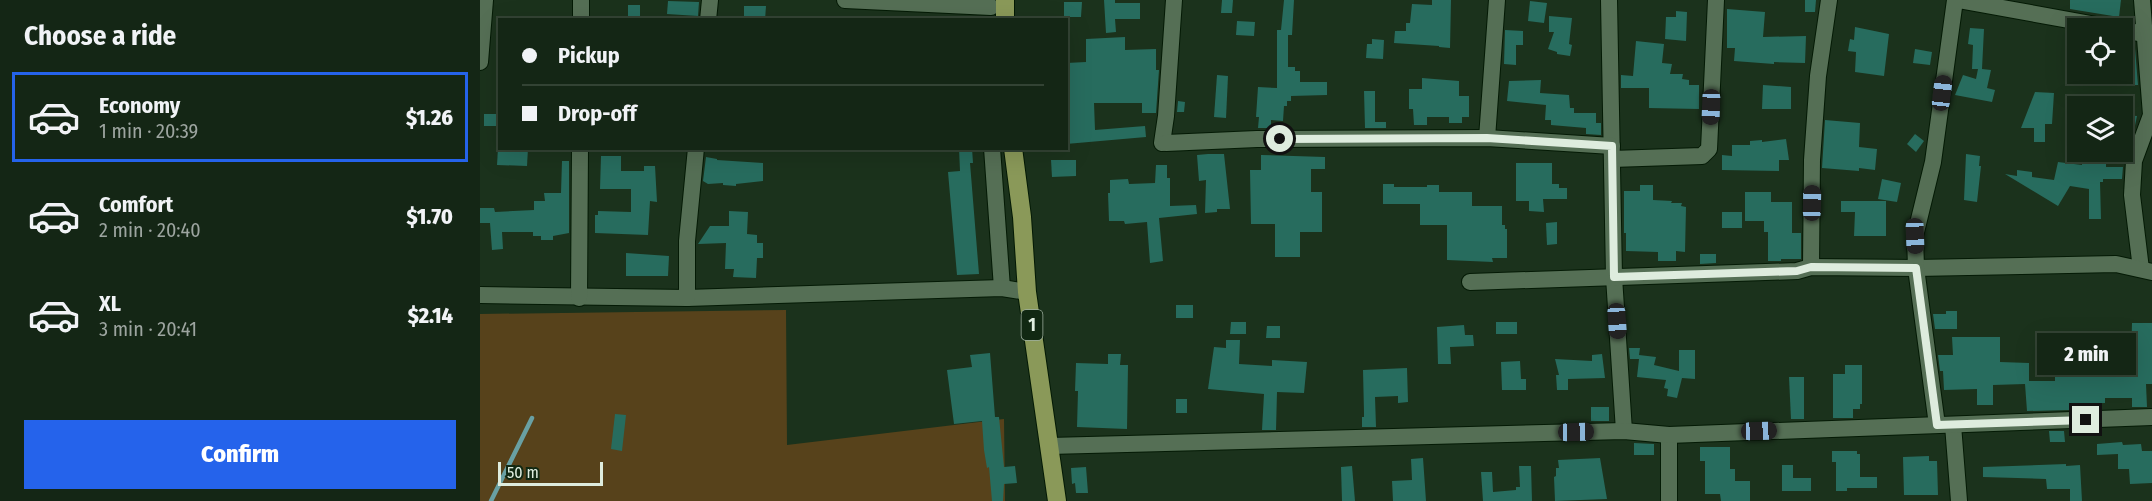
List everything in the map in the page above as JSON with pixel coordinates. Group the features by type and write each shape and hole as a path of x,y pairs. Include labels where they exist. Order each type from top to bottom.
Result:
{"main road":[{"name":"1","path":"1013,150 1022,217 1027,292 1057,501"}],"street":[{"path":"480,62 485,0"},
{"path":"581,0 581,18"},
{"path":"708,18 710,0"},
{"path":"846,0 994,7"},
{"path":"1174,0 1164,143 1257,139 1487,138 1612,152 1702,156 1709,149 1716,0"},
{"path":"1487,138 1497,0"},
{"path":"1610,0 1614,277 1624,431"},
{"path":"1811,267 1812,160 1818,76 1829,0"},
{"path":"1959,501 1916,268 1915,236 1933,162 1956,0 2067,20"},
{"path":"1470,282 1797,271 1811,267 1916,268 2116,264 2146,270 2132,195 2134,161 2146,145 2151,115 2142,0"},
{"path":"2133,32 2145,34"},
{"path":"579,298 580,150"},
{"path":"687,298 687,241 696,150"},
{"path":"992,150 1002,288"},
{"path":"480,295 687,298 1002,288 1027,292"},
{"path":"1049,446 1624,431 1670,435 2152,417"},
{"path":"1670,435 1670,501"}],"shaded area":[{"path":"786,310 787,445 1004,419 1005,501 480,501 480,314"}],"building":[{"path":"1104,0 1115,0 1115,3 1140,3 1140,19 1115,19 1116,32 1106,33"},
{"path":"1222,0 1233,0 1232,13 1221,13"},
{"path":"1284,0 1294,0 1292,35 1288,35 1288,67 1295,67 1295,71 1300,71 1300,82 1327,82 1327,95 1291,96 1291,101 1287,101 1287,106 1284,106 1283,121 1271,120 1271,128 1258,128 1259,117 1256,117 1258,87 1277,88 1277,30 1281,30"},
{"path":"1432,0 1451,0 1450,48 1394,43 1395,31 1406,31 1406,23 1410,23 1412,4 1432,5"},
{"path":"1805,0 1816,0 1815,12 1805,12"},
{"path":"2070,0 2121,0 2119,17 2070,9"},
{"path":"668,1 699,2 698,16 667,14"},
{"path":"1530,1 1547,3 1544,23 1528,21"},
{"path":"1064,2 1082,2 1081,17 1064,17"},
{"path":"628,5 640,5 640,18 628,18"},
{"path":"744,6 766,6 765,18 744,18"},
{"path":"1727,9 1765,12 1763,37 1806,36 1805,63 1774,62 1774,64 1734,61 1735,48 1727,48"},
{"path":"1676,11 1687,12 1686,41 1665,39 1666,17 1676,17"},
{"path":"1549,16 1572,18 1570,56 1557,54 1548,49 1554,32 1549,32"},
{"path":"1237,21 1255,22 1254,36 1236,35"},
{"path":"1855,27 1889,34 1884,76 1855,72 1856,52 1848,51 1850,39 1854,40"},
{"path":"1970,28 1984,29 1982,69 1991,70 1987,88 1995,90 1992,102 1955,95 1963,75 1976,79 1978,69 1972,69 1973,45 1968,44"},
{"path":"1505,30 1523,31 1523,45 1516,45 1516,65 1504,64"},
{"path":"1125,37 1125,50 1156,49 1156,70 1159,70 1156,113 1142,113 1142,103 1094,103 1095,130 1145,126 1146,137 1068,144 1068,63 1086,62 1086,39"},
{"path":"1372,39 1384,40 1383,59 1366,58 1367,44 1372,44"},
{"path":"1636,41 1664,44 1662,63 1672,64 1670,74 1683,74 1682,79 1689,80 1689,85 1699,85 1699,109 1649,108 1649,88 1621,88 1621,75 1633,76"},
{"path":"2133,48 2135,48 2138,85 2093,86 2093,84 2133,84"},
{"path":"1915,49 1932,52 1930,65 1913,63"},
{"path":"1217,75 1228,76 1226,118 1214,117"},
{"path":"1422,78 1459,81 1459,96 1469,96 1469,117 1462,117 1462,123 1449,123 1449,117 1427,117 1427,125 1414,125 1413,109 1409,109 1409,89 1422,89"},
{"path":"1541,80 1540,93 1569,95 1570,108 1574,108 1574,113 1596,113 1596,123 1601,123 1601,135 1586,134 1586,128 1551,125 1551,120 1545,120 1546,105 1507,101 1509,81"},
{"path":"1763,85 1791,87 1791,109 1762,109"},
{"path":"1364,91 1375,91 1375,122 1386,122 1386,128 1365,128"},
{"path":"2035,92 2054,93 2052,124 2045,124 2045,142 2034,142 2034,128 2021,128"},
{"path":"1178,101 1185,102 1184,112 1177,112"},
{"path":"484,114 498,114 498,126 484,126"},
{"path":"2133,116 2137,116 2133,135"},
{"path":"1825,120 1860,123 1859,147 1877,149 1875,170 1822,168"},
{"path":"1915,134 1924,141 1916,152 1907,144"},
{"path":"1786,139 1789,160 1779,160 1779,171 1722,170 1722,155 1732,156 1732,145 1750,145 1750,141"},
{"path":"498,148 498,150 528,150 527,166 497,165"},
{"path":"959,150 972,150 973,163 970,163 979,274 957,275 948,172 960,171"},
{"path":"1224,154 1230,209 1217,209 1217,212 1205,213 1206,180 1199,181 1197,155"},
{"path":"1966,154 1980,156 1977,202 1964,200"},
{"path":"1261,155 1325,157 1325,169 1311,169 1311,192 1322,192 1322,232 1300,232 1300,257 1275,257 1275,224 1251,224 1250,170 1261,170"},
{"path":"601,156 621,156 621,171 644,171 644,166 655,166 657,202 650,201 648,235 595,233 595,215 598,215 598,211 631,212 631,189 600,189"},
{"path":"706,157 717,160 763,163 763,181 736,184 736,186 723,185 723,183 708,184 703,181"},
{"path":"1051,160 1076,160 1076,176 1052,177"},
{"path":"562,161 569,161 569,233 553,236 553,240 541,240 541,236 533,236 533,232 502,232 503,249 492,250 490,223 480,223 480,208 494,208 495,212 534,210 534,201 545,201 544,193 561,193"},
{"path":"2058,162 2082,165 2082,162 2106,162 2106,167 2123,167 2122,179 2103,179 2103,182 2100,182 2101,219 2089,219 2089,189 2070,186 2058,206 2005,174 2017,176 2017,170 2032,172 2032,177 2054,180"},
{"path":"1516,163 1552,163 1552,184 1559,184 1559,188 1567,188 1567,199 1543,199 1544,212 1529,211 1529,201 1516,201"},
{"path":"1156,165 1167,165 1167,178 1170,178 1170,206 1196,205 1197,214 1159,218 1163,261 1150,263 1147,222 1125,224 1124,221 1109,221 1108,193 1110,193 1110,180 1128,179 1129,184 1155,183"},
{"path":"1882,179 1901,183 1897,202 1878,199"},
{"path":"1383,184 1394,184 1394,187 1439,185 1439,192 1472,192 1472,206 1502,206 1502,225 1505,225 1507,229 1507,258 1492,258 1493,262 1447,260 1447,225 1420,225 1420,204 1383,204"},
{"path":"1640,185 1653,185 1653,200 1682,203 1681,206 1686,207 1685,252 1676,251 1676,261 1658,261 1658,252 1626,251 1624,191 1640,191"},
{"path":"1745,192 1771,192 1771,202 1792,202 1792,233 1801,233 1801,259 1768,261 1768,232 1764,232 1764,221 1745,221"},
{"path":"1841,201 1886,201 1886,236 1854,236 1855,212 1841,212"},
{"path":"729,211 748,212 747,234 757,235 757,243 763,243 763,258 757,258 756,278 733,277 734,269 725,269 726,243 698,244 710,226 729,226"},
{"path":"1722,212 1742,212 1742,228 1722,228"},
{"path":"1557,222 1557,244 1547,245 1546,223"},
{"path":"626,253 669,256 668,276 626,276"},
{"path":"1700,254 1716,254 1716,263 1700,264"},
{"path":"1176,305 1193,305 1193,318 1176,318"},
{"path":"1946,311 1957,311 1957,329 1935,329 1933,314 1946,314"},
{"path":"1231,322 1246,322 1246,334 1230,334"},
{"path":"1496,322 1517,322 1517,334 1496,334"},
{"path":"2132,323 2152,323 2152,384 2146,384 2147,407 2132,407 2132,398 2105,398 2105,403 2069,404 2069,410 2027,411 2025,384 1993,385 1993,405 1977,405 1977,389 1944,390 1943,371 1940,371 1938,355 1953,355 1952,337 2000,337 2000,362 2029,363 2029,381 2055,381 2055,359 2073,358 2074,373 2096,373 2096,348 2106,348 2106,357 2131,357"},
{"path":"1464,325 1465,335 1473,335 1474,346 1450,347 1451,364 1438,364 1437,327"},
{"path":"1267,326 1280,326 1280,338 1266,338"},
{"path":"1226,340 1240,340 1239,364 1272,366 1272,360 1307,362 1304,393 1277,392 1276,430 1262,430 1264,394 1208,389 1214,347 1226,348"},
{"path":"1629,348 1640,348 1639,355 1656,357 1654,365 1679,371 1679,350 1695,350 1695,379 1682,378 1677,398 1667,396 1668,389 1664,388 1666,380 1637,377 1639,359 1630,359"},
{"path":"990,353 995,417 999,417 1004,467 1015,466 1017,483 1004,484 1003,501 992,501 982,421 954,424 947,370 972,367 970,355"},
{"path":"1108,354 1121,354 1120,365 1128,365 1127,429 1077,427 1076,363 1108,364"},
{"path":"1602,354 1605,378 1568,379 1568,390 1557,390 1556,375 1559,375 1555,359 1592,361 1592,355"},
{"path":"1520,361 1521,379 1526,379 1526,390 1502,390 1501,362"},
{"path":"1845,365 1862,365 1862,404 1860,404 1860,409 1853,409 1853,418 1833,418 1833,374 1845,374"},
{"path":"1407,368 1408,402 1398,403 1398,396 1375,397 1376,427 1362,427 1362,417 1364,417 1363,370"},
{"path":"1789,377 1804,377 1804,419 1791,419"},
{"path":"1176,399 1187,399 1187,413 1176,413"},
{"path":"1591,407 1609,407 1609,421 1591,421"},
{"path":"615,414 626,415 622,451 611,449"},
{"path":"2049,431 2064,431 2065,442 2050,442"},
{"path":"2122,442 2123,445 2141,444 2142,451 2152,451 2152,483 2130,484 2129,469 2118,469 2118,454 2097,455 2097,444"},
{"path":"1634,443 1654,444 1654,455 1634,455"},
{"path":"1700,447 1730,447 1730,469 1735,469 1735,481 1750,481 1750,501 1721,501 1720,494 1705,494 1705,461 1700,461"},
{"path":"1832,451 1857,451 1857,454 1860,454 1860,477 1877,477 1877,488 1847,488 1847,491 1836,491 1836,462 1832,462"},
{"path":"1929,456 1929,461 1937,461 1938,495 1904,495 1903,457"},
{"path":"1423,458 1426,501 1393,501 1392,481 1412,480 1411,459"},
{"path":"1600,458 1607,499 1555,501 1554,477 1556,468 1559,468 1558,460"},
{"path":"2066,464 2066,466 2080,465 2082,501 2070,501 2070,489 2047,489 2046,479 1983,477 1983,467"},
{"path":"1782,465 1793,465 1793,478 1811,478 1811,491 1782,491"},
{"path":"1352,466 1355,501 1342,501 1341,467"},
{"path":"1519,466 1531,466 1532,501 1483,501 1481,472 1492,472 1493,492 1516,490 1516,487 1520,487"},
{"path":"1086,467 1088,493 1076,493 1075,483 1072,484 1071,468"}],"waterway":[{"path":"491,501 532,418"}],"route":[{"path":"1280,139 1487,138 1612,146 1614,277 1797,271 1811,267 1916,268 1937,425 2086,420"}]}
